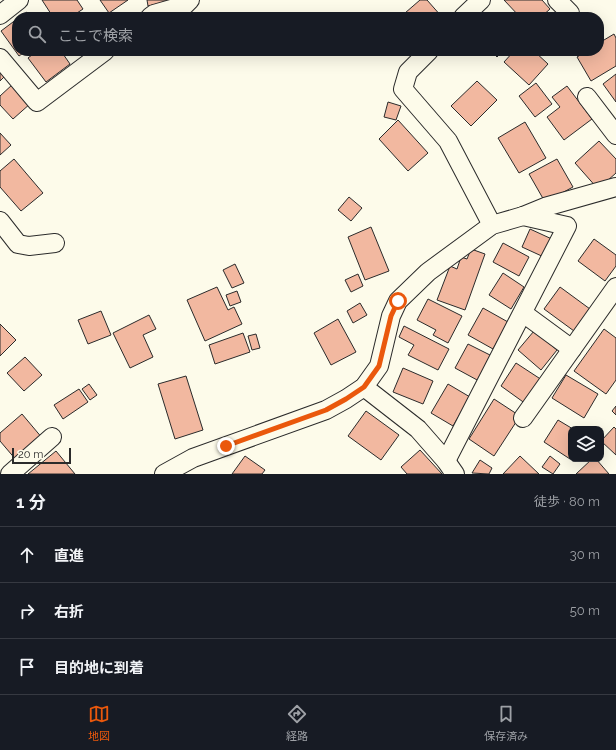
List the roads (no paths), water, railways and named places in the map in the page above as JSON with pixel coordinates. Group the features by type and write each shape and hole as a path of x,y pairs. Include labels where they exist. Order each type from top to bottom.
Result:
{"street":[{"path":"0,15 19,0"},
{"path":"161,12 185,5 190,0"},
{"path":"468,12 480,0"},
{"path":"557,0 569,12"},
{"path":"0,58 37,102 98,56"},
{"path":"424,56 408,72 403,89 448,141 492,225"},
{"path":"587,98 616,135"},
{"path":"164,474 193,458 326,410 364,387 379,366 391,316 398,301 428,272 492,225 616,187"},
{"path":"364,387 418,429 451,468 523,313 567,226 523,216"},
{"path":"0,222 18,244 29,246 55,243"},
{"path":"523,418 616,287"},
{"path":"523,313 572,349"},
{"path":"10,474 52,437"}]}
